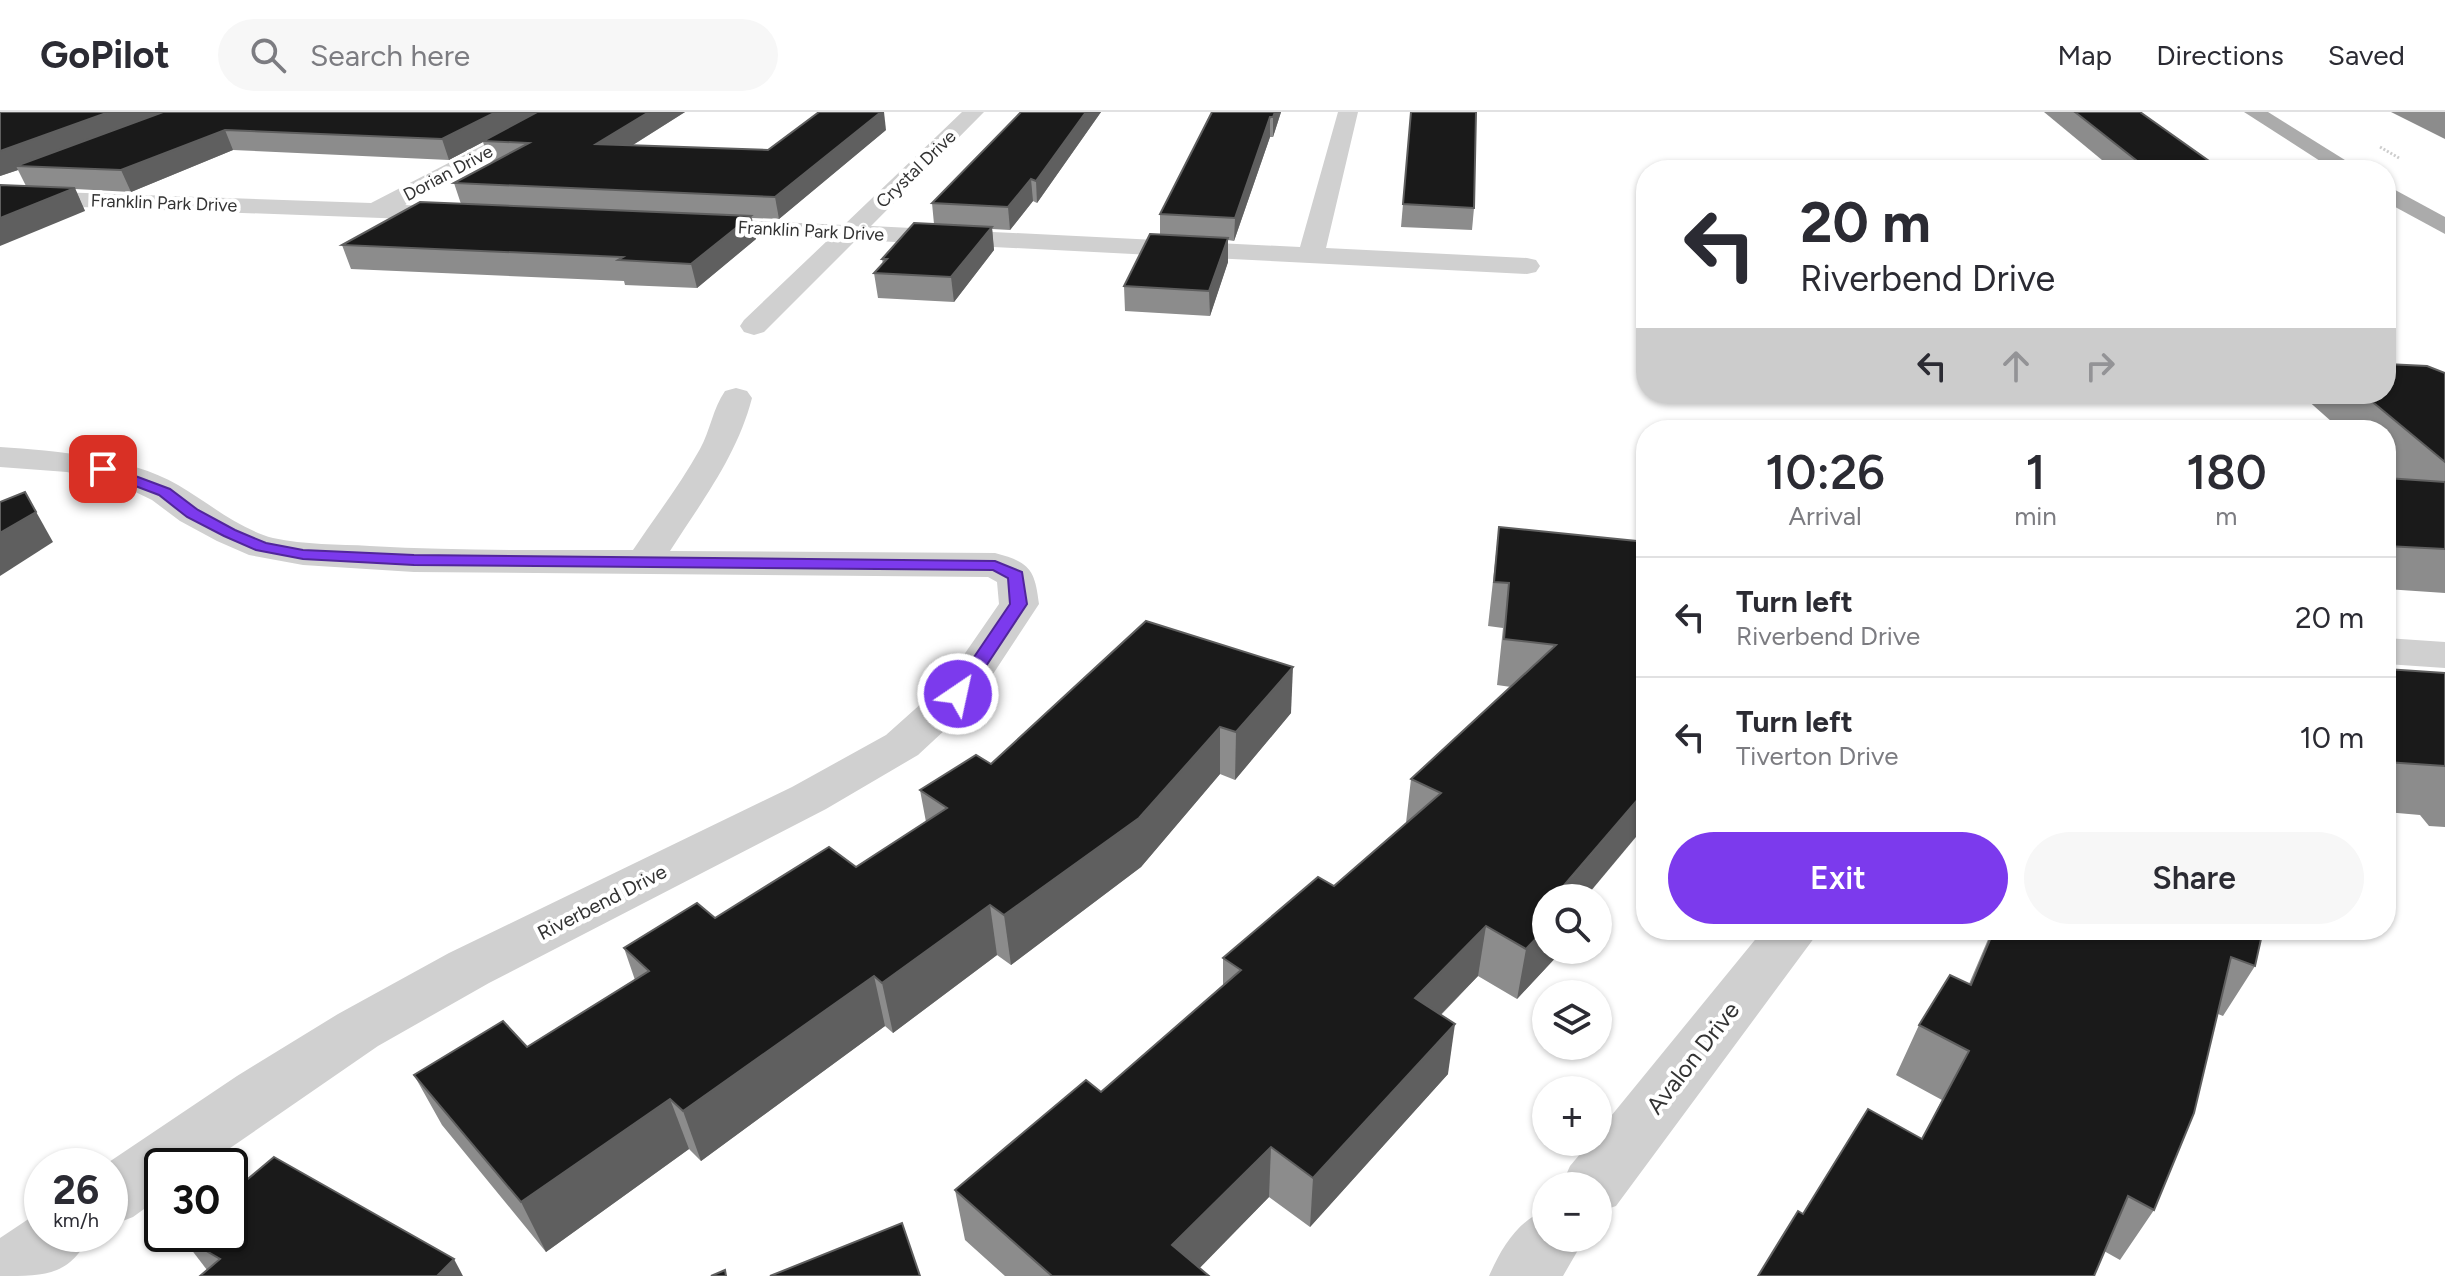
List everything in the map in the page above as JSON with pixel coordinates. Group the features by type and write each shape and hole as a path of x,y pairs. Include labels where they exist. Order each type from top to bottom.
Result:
{"main road":[{"path":"2254,112 2333,160"},
{"path":"2396,198 2445,227"}],"street":[{"name":"Dorian Drive","path":"377,211 562,112"},
{"name":"Crystal Drive","path":"754,326 974,112"},
{"path":"1311,255 1348,112"},
{"path":"0,187 24,178"},
{"name":"Franklin Park Drive","path":"0,197 489,216"},
{"name":"Franklin Park Drive","path":"676,224 1527,266"},
{"path":"0,457 67,462 135,479 165,492 193,513 230,533 262,547 303,554 370,559 644,562 710,459 733,416 736,398"},
{"name":"Riverbend Drive","path":"128,1184 258,1094 358,1030 469,968 821,792 902,745 958,694 1019,604 1016,576 995,565 644,562"},
{"path":"2396,652 2445,655"},
{"name":"Avalon Drive","path":"1604,1172 1785,940"},
{"path":"3,1276 34,1252"},
{"path":"1523,1276 1541,1252"}],"building":[{"path":"0,112 109,112 0,151"},
{"path":"163,112 496,112 442,139 225,130 121,170 16,166"},
{"path":"537,112 649,112 596,144 768,150 819,112 881,112 775,197 454,183 529,143 483,141"},
{"path":"1021,112 1086,112 1036,181 1031,179 1008,207 932,203"},
{"path":"1212,112 1275,112 1270,117 1235,218 1160,214"},
{"path":"1411,112 1476,112 1474,208 1403,204"},
{"path":"2075,112 2140,112 2208,160 2136,160"},
{"path":"0,185 75,188 0,218"},
{"path":"420,202 751,216 691,264 618,260 623,257 342,245"},
{"path":"914,223 992,227 951,277 874,273 887,259 882,259"},
{"path":"1150,234 1228,238 1209,291 1124,286"},
{"path":"2396,364 2427,366 2445,373 2445,462 2375,404 2396,404"},
{"path":"2396,479 2445,482 2445,549 2396,547"},
{"path":"25,492 36,512 0,533 0,502"},
{"path":"1499,527 1636,541 1636,802 1565,884 1532,884 1532,943 1526,949 1486,926 1415,998 1455,1024 1313,1178 1271,1147 1172,1245 1209,1276 1052,1276 955,1190 1086,1080 1101,1092 1241,970 1223,958 1318,877 1334,886 1441,793 1411,779 1556,645 1504,639 1509,583 1494,582"},
{"path":"1146,621 1293,667 1236,732 1220,727 1139,818 1004,915 990,905 882,983 874,976 683,1111 670,1099 521,1202 414,1075 503,1021 527,1047 649,971 624,948 697,903 715,918 829,847 856,867 947,808 920,790 976,755 991,764"},
{"path":"2396,670 2445,673 2445,766 2396,763"},
{"path":"1990,940 2261,940 2255,966 2231,957 2194,1113 2154,1210 2128,1196 2094,1276 1758,1276 1798,1211 1803,1214 1868,1109 1922,1139 1969,1051 1919,1025 1950,975 1971,985"},
{"path":"274,1157 454,1259 437,1276 200,1276 220,1259 208,1252 248,1252 248,1179"},
{"path":"902,1223 920,1276 770,1276"},
{"path":"725,1270 726,1276 711,1276"}],"route":[{"path":"103,469 165,492 193,513 262,547 337,558 995,565 1016,576 1019,604 958,694"}]}
